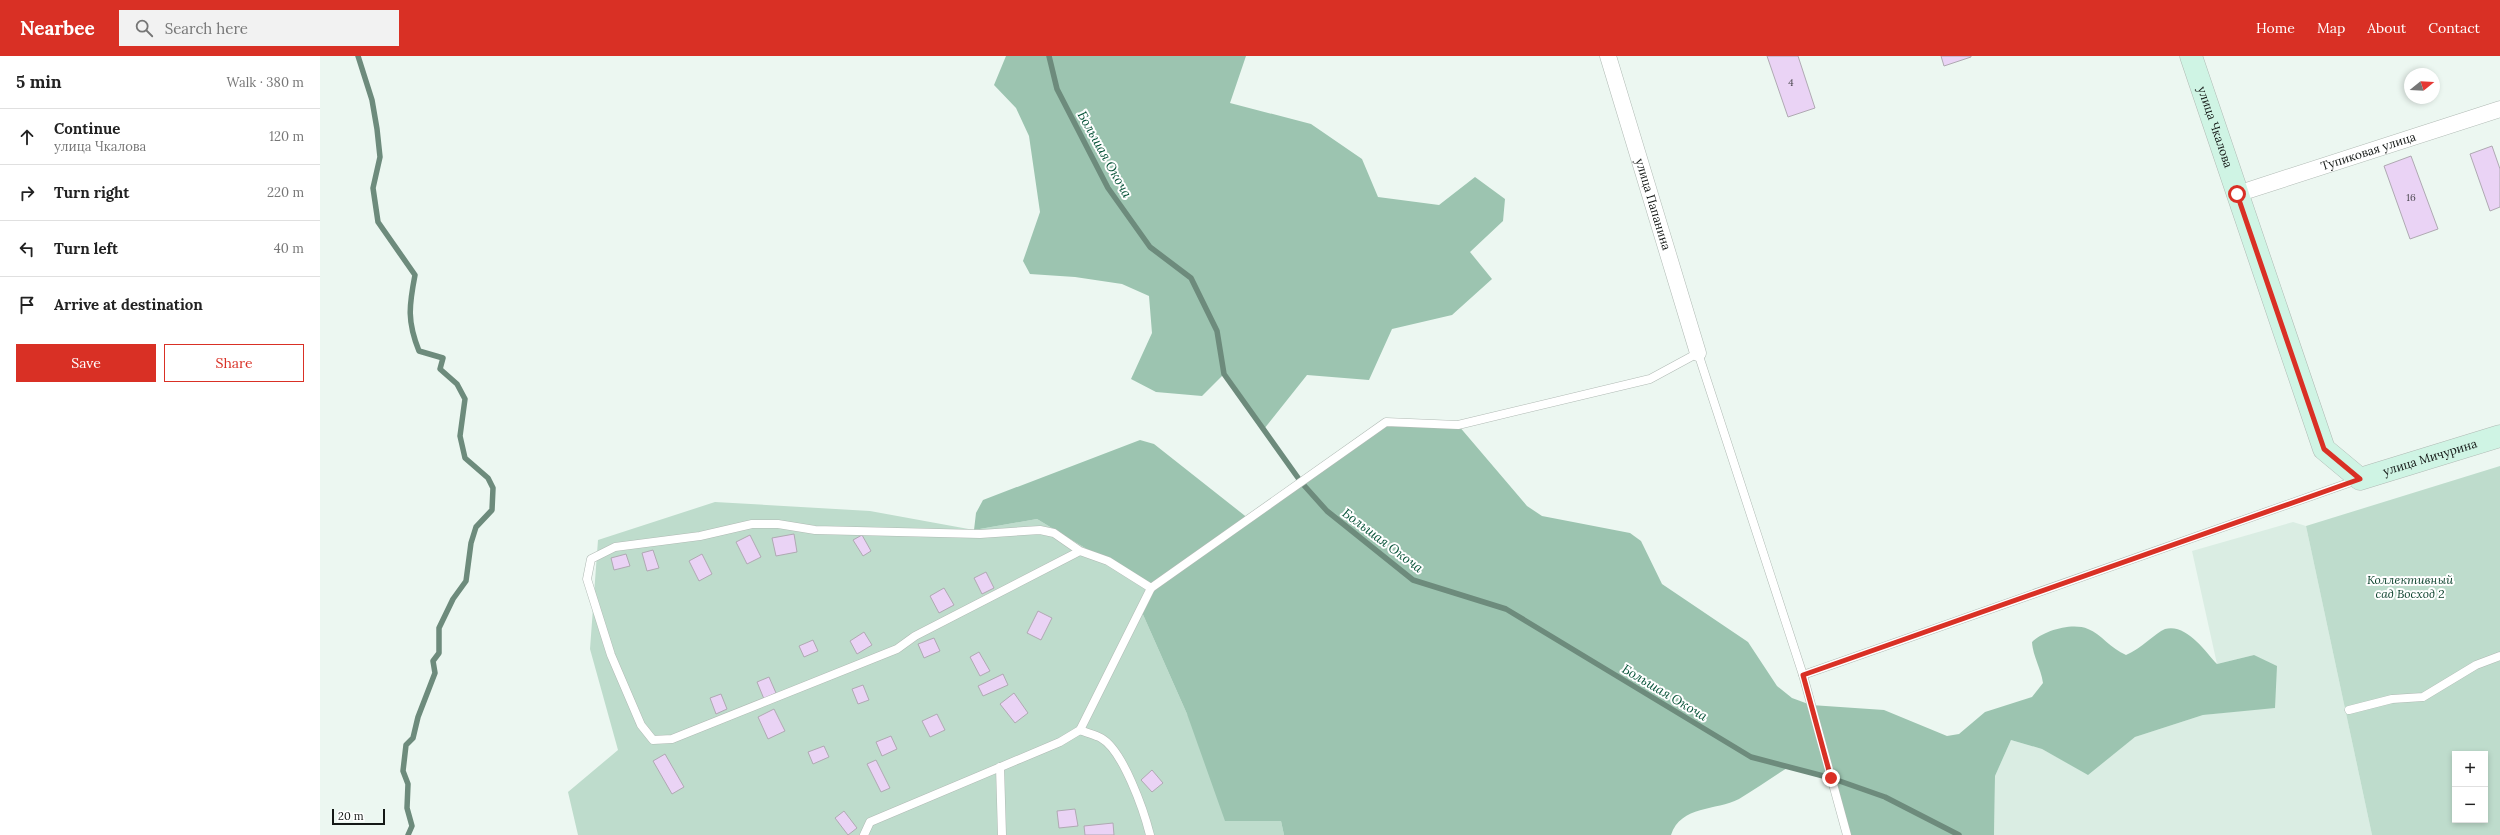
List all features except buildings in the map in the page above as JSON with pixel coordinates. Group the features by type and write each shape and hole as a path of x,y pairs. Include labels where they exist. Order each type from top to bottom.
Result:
{"street":[{"name":"улица Папанина","path":"1608,56 1698,353"},
{"name":"улица Чкалова","path":"2191,56 2324,449 2360,479"},
{"name":"Тупиковая улица","path":"2237,194 2500,109"},
{"name":"улица Мичурина","path":"2360,479 2500,436"}],"lane":[{"path":"864,835 870,822 1060,742 1080,730 1151,588 1386,422 1458,425 1650,379 1698,353 1803,675 1847,835"},
{"path":"1803,675 2360,479"},
{"path":"1080,551 915,636 897,649 672,739 653,740 641,725 611,655 587,579 591,559 615,547 700,536 752,524 778,524 815,530 980,534 1040,530 1054,533 1080,551 1108,562 1151,588"},
{"path":"2349,710 2392,698 2423,696 2476,665 2500,656"},
{"path":"1080,730 1102,738 1124,764 1136,790 1150,835"},
{"path":"1000,768 1002,835"}],"shaded area":[{"path":"2293,522 2306,526 2372,835 1994,835 1995,776 2011,740 2042,749 2088,774 2135,737 2203,715 2275,707 2254,655 2217,664 2192,551"}],"green space":[{"path":"1006,56 1246,56 1230,103 1311,124 1362,159 1378,197 1439,205 1475,177 1505,199 1503,221 1470,252 1492,279 1452,315 1392,329 1369,380 1307,375 1264,429 1224,374 1202,396 1156,392 1131,379 1152,333 1149,296 1122,284 1075,277 1030,274 1023,261 1040,212 1029,136 1016,108 994,85"},
{"path":"1386,422 1458,425 1527,506 1542,516 1630,533 1641,541 1662,584 1748,642 1777,686 1792,698 1811,705 1884,710 1947,736 1959,734 1985,712 2032,697 2043,683 2032,642 2050,631 2066,627 2081,627 2093,631 2126,655 2137,649 2161,631 2173,628 2188,634 2217,664 2254,655 2277,666 2275,708 2203,715 2135,737 2088,775 2042,749 2011,740 1995,776 1994,835 1847,835 1831,778 1789,767 1739,799 1730,803 1700,810 1683,818 1676,825 1671,835 1284,835 1281,821 1225,821 1187,714 1141,610 1151,588 1037,519 974,530 976,513 983,500 1140,440 1154,444 1249,519"},
{"name":"Коллективный сад Восход 2","path":"2500,466 2500,835 2372,835 2306,526"},
{"path":"715,502 870,511 974,530 1037,519 1151,588 1141,610 1187,714 1281,821 1284,835 578,835 568,792 618,750 590,649 598,540"}],"waterway":[{"name":"Большая Окоча","path":"358,56 372,100 377,129 380,157 373,188 378,222 415,275 410,305 412,331 419,351 443,358 440,369 457,384 465,399 460,436 465,458 488,478 493,488 492,510 476,527 471,543 466,581 453,599 439,628 439,653 433,661 435,673 418,717 413,738 406,745 403,771 408,784 407,808 412,826 408,835"},
{"name":"Большая Окоча","path":"1049,56 1057,89 1108,188 1150,247 1191,278 1217,331 1224,374 1301,482 1327,511 1413,580 1506,609 1751,757 1831,778 1885,797 1959,835"}],"route":[{"path":"1831,778 1803,675 2360,479 2324,449 2237,194"}]}
